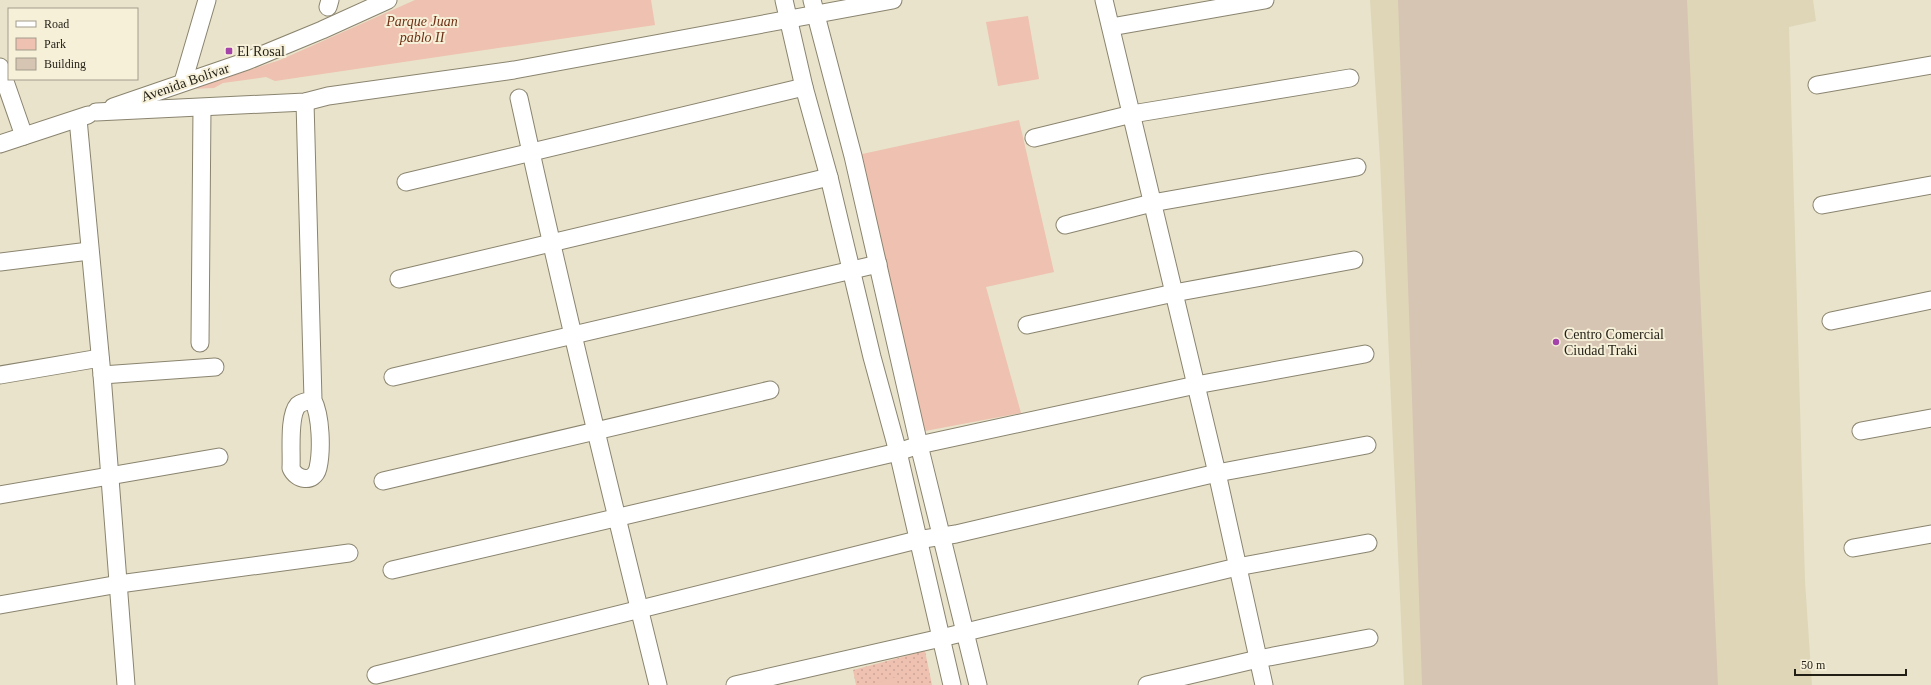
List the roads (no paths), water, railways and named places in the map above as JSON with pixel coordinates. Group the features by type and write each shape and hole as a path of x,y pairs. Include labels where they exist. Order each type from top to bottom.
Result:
{"street":[{"path":"183,82 207,0"},
{"name":"Avenida Bolívar","path":"0,144 247,61 322,30 388,0"},
{"path":"784,0 804,87 829,177 851,270 898,452 917,540 952,685"},
{"path":"96,112 305,102 328,96 514,70 789,20 814,7 893,0"},
{"path":"1104,0 1217,473 1264,685"},
{"path":"1111,27 1265,0"},
{"path":"814,7 853,156 919,445 978,685"},
{"path":"1817,85 1931,65"},
{"path":"5,78 24,136"},
{"path":"1034,138 1132,114 1350,78"},
{"path":"406,182 804,87"},
{"path":"520,98 595,431 618,517 658,685"},
{"path":"305,102 313,400"},
{"path":"200,343 202,108"},
{"path":"78,118 89,251 102,375 126,685"},
{"path":"1065,225 1152,203 1357,167"},
{"path":"399,279 829,177"},
{"path":"1822,205 1931,185"},
{"path":"0,262 89,251"},
{"path":"1027,326 1174,293 1354,260"},
{"path":"393,377 878,264"},
{"path":"1831,321 1931,300"},
{"path":"392,570 898,452 919,445 1196,385 1366,354"},
{"path":"0,375 100,358"},
{"path":"102,375 215,367"},
{"path":"383,481 770,390"},
{"path":"1861,431 1931,418"},
{"path":"376,675 917,540 941,537 1217,473 1367,445"},
{"path":"0,496 219,457"},
{"path":"1853,548 1931,534"},
{"path":"735,685 941,638 1238,567 1368,543"},
{"path":"0,605 119,584 349,553"},
{"path":"1147,685 1258,659 1369,638"}],"place":[{"name":"El Rosal","path":"229,51"},
{"name":"Centro Comercial Ciudad Traki","path":"1556,342"}],"park label":[{"name":"Parque Juan pablo II","path":"422,30"}]}
